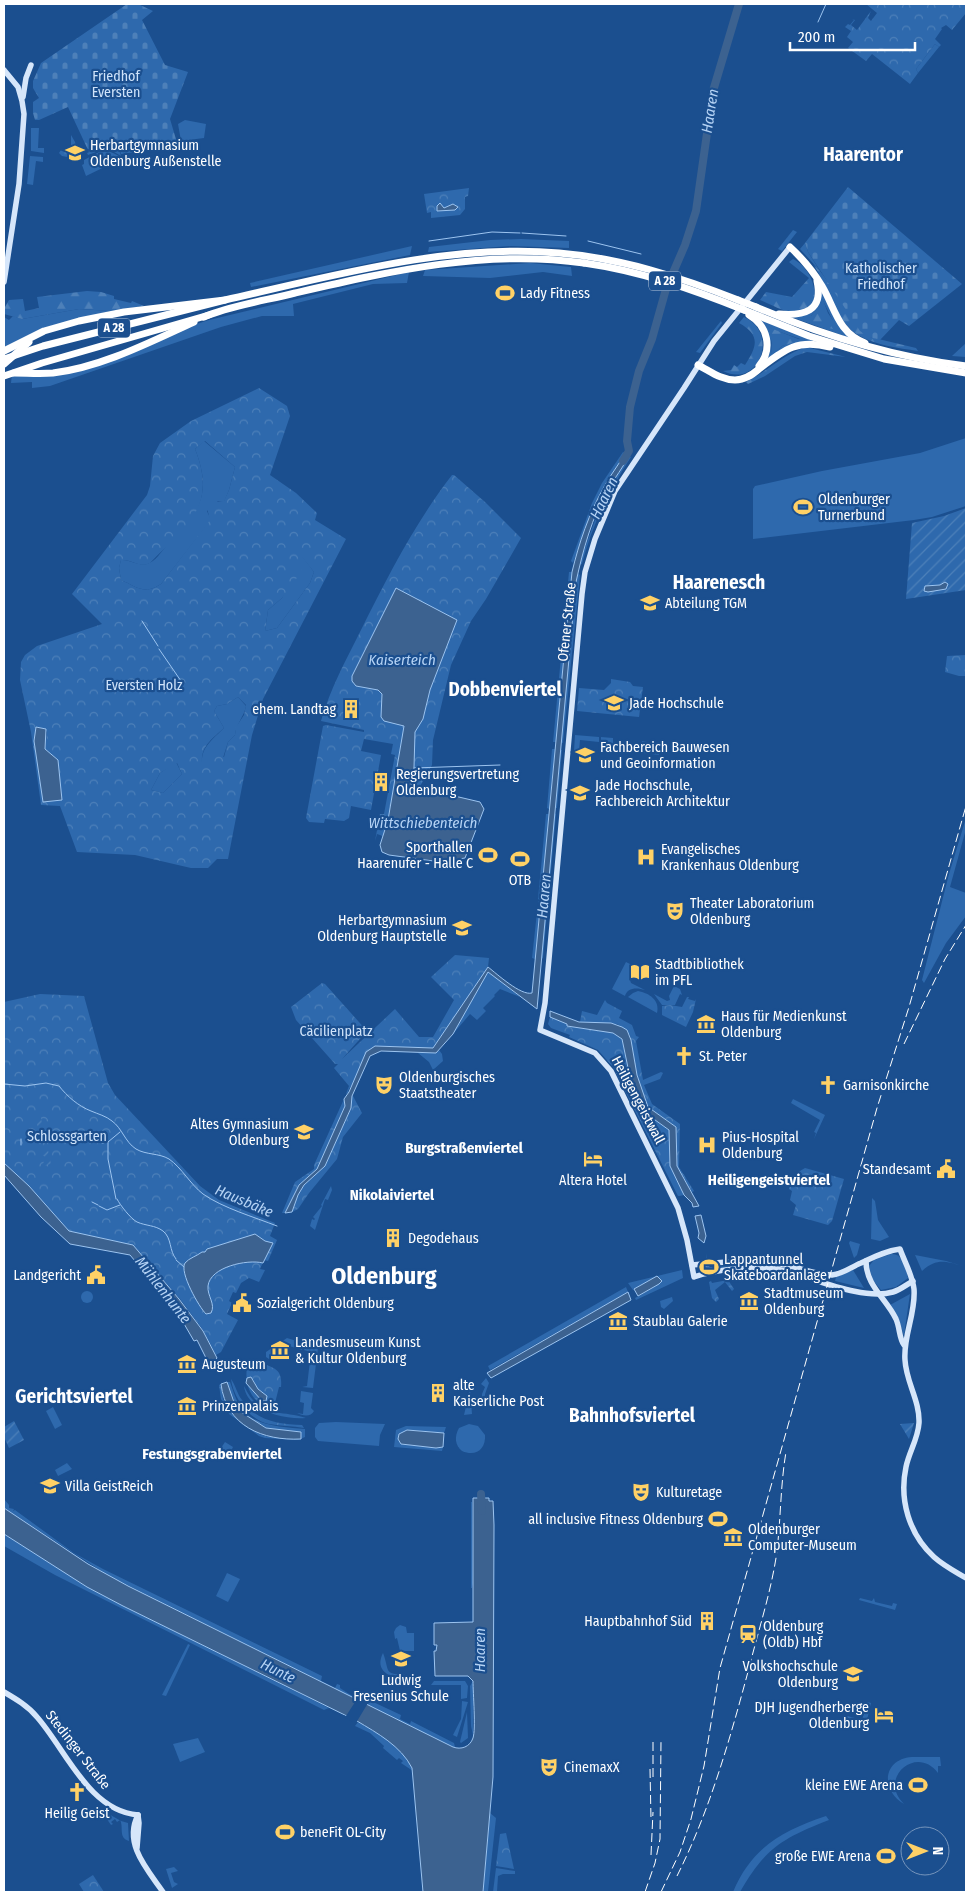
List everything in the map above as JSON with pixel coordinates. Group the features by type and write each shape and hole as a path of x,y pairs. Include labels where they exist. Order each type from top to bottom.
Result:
{"highway":[{"path":"790,248 807,264 816,276 838,320 846,331 857,339 882,351"},
{"name":"A 28","path":"568,257 646,275 690,289 750,311 809,336 884,359 929,364 966,373"},
{"name":"A 28","path":"4,359 43,346 225,300 404,266 432,261 568,257 648,268 702,286 750,311 772,314 904,360"},
{"name":"A 28","path":"4,375 209,315 404,266"},
{"path":"772,314 800,315 809,311 816,304 818,294 816,276"},
{"path":"4,351 56,327 103,316 225,300"},
{"path":"750,311 762,326 767,343 764,360 753,373"},
{"path":"4,375 65,371 111,357 209,315"},
{"path":"4,364 17,354 34,336"},
{"path":"698,365 727,379 744,378 783,350 800,344 822,345 871,359 884,359"},
{"name":"A 28","path":"929,364 966,366"}],"main road":[{"path":"22,101 31,65"},
{"path":"4,70 17,84 24,118 21,164 4,282"},
{"path":"17,84 26,80"},
{"name":"Ofener Straße","path":"540,1030 544,1013 581,603 585,572 598,528 615,492 698,365 720,333 790,248"},
{"name":"Heiligengeistwall","path":"540,1030 592,1052 607,1065 664,1177 681,1215 694,1277 732,1270 780,1270 835,1286 878,1294"},
{"path":"692,1265 745,1261 762,1262 794,1266 831,1275 845,1272 883,1252 900,1249 909,1267 914,1293 904,1345 905,1369 919,1414 918,1433 905,1476 905,1499 909,1521 918,1537 935,1558 966,1578"},
{"path":"866,1261 868,1277 896,1319 904,1345"},
{"path":"878,1294 894,1292 912,1281"},
{"name":"Stedinger Straße","path":"4,1692 23,1704 38,1718 97,1797 118,1810 138,1815 140,1823 138,1853 144,1866 163,1892"}],"green space":[{"name":"Friedhof Eversten","path":"127,4 138,4 153,11 142,20 165,65 188,72 170,119 178,146 121,154 116,139 89,152 68,107 35,120 33,102 39,98 33,88 33,81 41,63"},
{"path":"866,4 966,4 966,13 952,30 946,25 941,28 935,39 941,45 939,47 935,44 916,69 918,73 910,84 872,54 866,61 848,48 853,42 847,37 851,31 845,27 848,24 850,25 854,20 852,19 855,20 851,25 857,30 871,11 868,18 871,21 877,13"},
{"path":"935,44 939,47 918,73 916,69"},
{"path":"185,120 206,124 204,138 181,141 178,124"},
{"path":"31,128 39,128 38,148 44,148 44,153 31,151"},
{"path":"71,135 75,142 79,159 62,156 59,153 61,150 71,148"},
{"path":"116,140 121,156 107,148 88,155 87,153"},
{"path":"105,149 121,157 121,159 86,176 82,165 84,160"},
{"path":"30,156 43,157 43,162 36,161 33,185 27,184"},
{"name":"Katholischer Friedhof","path":"848,187 962,284 909,326 899,320 880,340 869,337 860,331 808,252 805,243"},
{"path":"469,188 468,196 465,197 465,209 460,215 431,218 431,212 427,213 424,194"},
{"path":"793,230 797,232 782,251 778,249"},
{"path":"490,240 569,241 569,248 511,246 428,252 429,247"},
{"path":"805,243 808,252 820,271 800,249"},
{"path":"412,246 410,255 251,287 250,283"},
{"path":"793,259 801,264 812,281 814,299 811,306 804,310 789,312 760,300 766,292 792,297 809,278 789,262"},
{"path":"530,263 571,267 572,276 543,272 490,278 423,276 425,270"},
{"path":"813,264 870,337 916,348 918,351 887,346 858,335 844,322 838,313"},
{"path":"409,272 407,283 373,284 293,304 294,316 262,316 221,327 50,386 32,388 32,382 11,383 12,374 76,368 209,320"},
{"path":"820,285 850,338 794,318 811,311","holes":["823,301 833,321 811,316"]},
{"path":"87,291 101,292 114,296 114,299 131,303 132,301 144,306 110,311 79,309 22,319 4,314 9,300 23,299 25,311 39,308 37,297"},
{"path":"823,300 828,313 840,331 808,320"},
{"path":"79,309 110,311 47,327 4,349 4,317 9,320 13,316 22,319"},
{"path":"744,317 755,325 761,335 763,346 755,366 747,372 736,375 723,371 731,370 734,365 737,367 741,363 745,365 752,353 755,342 751,332 739,323"},
{"path":"760,320 814,341 766,360 768,353","holes":["769,328 800,339 782,346 772,355"]},
{"path":"721,321 722,323 700,353 696,352"},
{"path":"768,327 801,340 782,346 772,355 772,343"},
{"path":"966,343 966,357 952,356"},
{"path":"806,347 846,357 807,352 795,356 765,376 748,384 746,382 790,354"},
{"name":"Eversten Holz","path":"259,388 287,406 290,416 270,475 296,493 317,513 315,520 346,539 263,699 252,735 228,859 217,859 208,868 191,868 135,855 77,852 60,806 41,805 31,732 20,680 21,662 25,655 37,646 102,624 72,594 147,495 150,486 153,456 160,443 191,421","holes":["205,441 235,467 224,501 214,502 207,508 210,520 161,584 150,589 141,589 121,580 119,568 121,560 139,564 150,563 187,526 195,514 201,501 203,486 201,469 195,449","302,557 314,572 310,583 277,628 265,631 268,610 282,598 302,571","238,697 246,705 244,715 236,727 235,735 228,742 224,757 212,755 202,762 203,751 224,728 214,711 217,706 227,704","44,728 47,732 45,749 58,760 62,800 58,800 40,777 34,741 35,734","177,763 182,774 163,793 151,790 160,773"]},
{"path":"966,438 966,506 932,517 914,520 753,539 753,489 755,486 822,471 920,453"},
{"path":"204,441 235,467 224,502 218,501 207,511 211,520 161,584 150,589 141,589 121,580 119,568 121,560 143,564 153,561 195,512 200,502 203,479 195,449"},
{"path":"623,452 625,453 600,495 573,563 571,561 592,503 602,483"},
{"path":"629,456 631,457 602,509 582,564 579,565 600,506"},
{"path":"452,475 485,502 521,538 471,621 451,665 433,740 432,765 419,788 412,786 410,781 414,768 415,732 423,719 430,690 440,663 356,686 379,690 382,694 381,716 404,726 388,820 383,836 377,834 375,841 380,814 384,814 395,755 391,754 393,744 364,739 361,751 381,755 371,810 351,806 349,818 344,821 325,819 324,823 309,822 306,818 323,726 364,732 364,730 321,721 329,698 381,590 403,550 426,512"},
{"path":"966,508 966,590 906,599 912,523 944,516"},
{"path":"302,556 314,572 310,583 277,628 265,631 268,610 282,598"},
{"path":"569,572 572,572 556,742 553,742"},
{"path":"577,573 580,575 563,743 560,742"},
{"path":"966,655 966,676 945,672 947,656"},
{"path":"611,679 630,682 633,686 643,687 639,717 577,711 579,688 604,690 611,683"},
{"path":"238,697 246,706 235,735 228,742 223,758 202,763 203,752 224,728 214,711 217,706 227,704"},
{"path":"575,735 599,737 599,742 580,740 579,751 574,751"},
{"path":"601,737 613,738 613,747 601,746"},
{"path":"642,741 647,742 647,745 659,746 659,755 627,751 628,746 640,748"},
{"path":"552,749 555,749 549,809 547,808"},
{"path":"560,750 562,750 557,808 554,808"},
{"path":"176,762 182,774 163,793 151,790 160,773"},
{"path":"554,813 556,814 548,904 545,905"},
{"path":"546,814 549,814 540,904 538,899"},
{"path":"966,818 966,829 950,887 966,893 966,916 946,943 924,983 922,980 949,874"},
{"path":"540,911 535,959 532,958 537,912"},
{"path":"545,912 547,913 543,958 540,960"},
{"name":"Cäcilienplatz","path":"455,955 489,958 488,967 433,1048 375,1046 349,1092 346,1094 349,1086 334,1068 338,1064 335,1064 296,1020 291,1007 322,983 325,984 367,1031 342,1059 395,1009 419,1037 433,1037 454,1000 431,977"},
{"path":"626,962 638,968 634,978 630,980 631,983 645,990 632,989 625,996 612,989"},
{"path":"488,971 520,997 500,989 483,1008 486,1011 477,1020 470,1014 453,1034"},
{"path":"674,986 680,989 682,995 680,994 675,1005 662,1005 654,994 667,1001 670,1000 669,996"},
{"path":"638,991 646,993 653,998 657,1004 657,1013 628,997"},
{"name":"Schlossgarten","path":"40,994 84,996 108,1083 115,1095 200,1186 219,1200 275,1223 270,1236 277,1240 268,1261 264,1260 260,1269 265,1270 259,1282 249,1278 241,1283 236,1293 233,1292 229,1301 232,1303 227,1314 238,1320 221,1352 216,1355 203,1330 180,1299 133,1245 69,1231 29,1186 4,1163 4,1002"},
{"path":"687,997 695,1001 696,999 693,1012 686,1027 662,1015 662,1006 682,1007"},
{"path":"605,1000 622,1011 619,1018 632,1025 636,1036 639,1037 636,1041 643,1080 661,1072 663,1073 660,1079 644,1085 652,1104 680,1124 679,1167 694,1191 692,1192 677,1166 676,1127 648,1107 637,1075 630,1035 617,1024 580,1022 582,1011 597,1015"},
{"path":"550,1017 567,1024 567,1026 613,1033 622,1039 629,1078 643,1110 669,1130 670,1166 684,1195 678,1196 613,1067 598,1050 569,1037 570,1035 551,1028 548,1024"},
{"path":"439,1050 443,1061 433,1070 429,1062 418,1053 436,1053"},
{"path":"349,1092 353,1096 362,1113 343,1137 337,1159 298,1209 292,1212 304,1185 325,1166 351,1109 352,1096"},
{"path":"344,1099 345,1106 317,1169 299,1185 285,1213 282,1213 295,1182 314,1169 314,1165"},
{"path":"793,1099 825,1115 814,1139 816,1133 814,1132 820,1120 791,1103"},
{"path":"40,1114 51,1164 44,1166 44,1161 48,1160 42,1155 43,1146 38,1137 39,1130 35,1119"},
{"path":"805,1168 844,1179 832,1221 828,1225 793,1215 796,1205 790,1200 792,1191 789,1189 790,1185 793,1186 798,1176 795,1174"},
{"path":"331,1186 332,1190 328,1200 325,1199 315,1230 310,1226 312,1219 315,1219 313,1217 322,1206 321,1205"},
{"path":"872,1198 875,1201 878,1220 889,1237 880,1241 871,1239"},
{"path":"850,1241 860,1244 857,1255 854,1258 849,1243"},
{"path":"706,1253 709,1267 763,1266 705,1271 704,1267 708,1267"},
{"path":"895,1254 901,1259 908,1278 896,1287 881,1290 872,1279 869,1266 874,1260"},
{"path":"915,1255 946,1261 966,1267 948,1262 938,1262 922,1271"},
{"path":"682,1270 683,1278 636,1300 635,1298 656,1286 657,1277 633,1290 628,1283"},
{"path":"853,1270 864,1288 835,1281 836,1277"},
{"path":"728,1280 734,1289 732,1291 725,1282 715,1290 719,1299 716,1302 712,1298 709,1282"},
{"path":"626,1287 628,1292 490,1370 488,1366"},
{"path":"87,1291 93,1297 87,1303 81,1297"},
{"path":"910,1294 904,1336 899,1320 890,1305"},
{"path":"672,1297 673,1301 664,1309 661,1307 660,1301"},
{"path":"287,1338 303,1343 302,1350 280,1343 271,1350 274,1353 272,1358 266,1357 266,1352"},
{"path":"307,1344 318,1348 313,1388 302,1387 307,1386 311,1352 304,1350"},
{"path":"256,1360 278,1371 281,1387 279,1387 273,1411 260,1404 251,1394 248,1385 262,1401 267,1396 258,1389 253,1379 247,1382 247,1367"},
{"path":"486,1378 489,1383 485,1394 485,1405 482,1406 482,1394 485,1387 481,1384"},
{"path":"231,1379 240,1398 247,1407 260,1417 285,1424 302,1425 304,1428 269,1424 255,1418 243,1407 232,1386"},
{"path":"227,1382 230,1382 239,1405 252,1418 260,1422 287,1428 305,1429 305,1437 298,1440 259,1436 229,1414 221,1399 219,1385 221,1384 223,1399 232,1414 259,1434 269,1437 300,1432 266,1428 238,1410"},
{"path":"244,1386 256,1404 263,1408 306,1418 287,1417 259,1408 247,1395"},
{"path":"470,1389 472,1414 464,1415"},
{"path":"301,1391 313,1393 311,1408 314,1411 309,1415 304,1415 297,1413 303,1414 304,1403 300,1402"},
{"path":"53,1407 62,1425 55,1429 46,1411"},
{"path":"14,1421 24,1440 9,1448 4,1437 4,1427"},
{"path":"319,1423 385,1424 380,1435 379,1446 318,1441 315,1437 315,1428"},
{"path":"914,1423 909,1439 900,1424"},
{"path":"469,1424 478,1426 485,1435 482,1448 472,1453 462,1451 456,1441 459,1428"},
{"path":"406,1426 446,1427 444,1433 407,1430 401,1444 443,1447 442,1451 394,1447 396,1430"},
{"path":"225,1442 233,1447 231,1451 235,1453 232,1459 219,1451"},
{"path":"67,1463 72,1469 58,1476 55,1470"},
{"path":"4,1499 9,1508 14,1509 13,1511 15,1510 74,1553 322,1676 321,1681 335,1688 337,1684 340,1685 340,1688 356,1699 109,1576 4,1508"},
{"path":"471,1502 473,1583 472,1588 471,1588"},
{"path":"4,1534 87,1587 329,1708 324,1710 55,1575 4,1546"},
{"path":"227,1573 240,1579 228,1602 216,1596"},
{"path":"860,1598 872,1601 874,1598 875,1602 892,1606 893,1603 897,1604 895,1610 859,1600"},
{"path":"400,1625 406,1627 407,1633 414,1633 414,1651 400,1651 394,1632"},
{"path":"188,1644 190,1645 166,1696 162,1695"},
{"path":"383,1653 388,1671 394,1674 406,1675 409,1680 405,1681 392,1676 382,1669 380,1662"},
{"path":"434,1681 465,1681 468,1686 467,1698 461,1699 461,1685 431,1685"},
{"path":"473,1681 473,1735 470,1686"},
{"path":"371,1701 401,1715 400,1719 410,1724 411,1721 454,1743 455,1747 370,1707 367,1705"},
{"path":"462,1701 468,1702 457,1737 453,1735 461,1719"},
{"path":"867,1702 871,1703 865,1729 845,1722 844,1715 862,1720"},
{"path":"467,1712 468,1738 461,1743 460,1742"},
{"path":"358,1722 382,1736 398,1749 405,1756 413,1771 401,1763 403,1761 399,1758 397,1760 383,1748 384,1746 370,1733 355,1726"},
{"path":"198,1738 205,1752 180,1762 173,1744"},
{"path":"912,1757 940,1757 941,1766 938,1766 938,1773 929,1765 920,1762 911,1763 903,1768 897,1775 895,1784 897,1794 904,1804 891,1791 888,1784 888,1776 890,1769 895,1763"},
{"path":"100,1809 120,1820 117,1822 115,1819 111,1822 113,1824 111,1825"},
{"path":"490,1813 496,1818 488,1892 483,1892"},
{"path":"826,1816 829,1820 787,1839 777,1846 758,1865 740,1892 733,1892 749,1863 770,1843 796,1828"},
{"path":"120,1821 128,1823 129,1841 122,1835"},
{"path":"506,1833 514,1869 496,1866 500,1834"},
{"path":"174,1867 178,1871 171,1873 174,1882 178,1884 172,1888 166,1869"},
{"path":"496,1868 515,1871 515,1874 498,1876 497,1892 493,1892"},
{"path":"93,1875 104,1892 84,1892 79,1884"}],"water":[{"path":"440,203 444,208 453,204 458,207 455,210 437,211 437,206"},
{"path":"625,453 629,456 602,500 593,522 576,582 537,1009 488,972 453,1034 436,1053 381,1051 370,1056 352,1096 351,1108 325,1166 304,1185 292,1212 285,1213 299,1185 317,1169 345,1106 344,1099 349,1092 366,1052 375,1046 433,1048 488,967 516,988 532,993 572,572 589,518 606,483"},
{"path":"945,582 948,584 946,589 924,591 925,586 940,585"},
{"path":"396,588 457,620 430,690 423,719 415,732 414,768 410,781 412,786 480,802 484,809 465,858 441,862 389,855 382,852 380,845 388,820 404,726 384,721 381,717 382,694 378,690 356,686 352,681 352,676"},
{"path":"36,727 46,729 45,749 58,760 62,800 43,802 34,741"},
{"path":"550,1011 579,1022 611,1023 627,1030 631,1040 637,1075 648,1107 676,1127 677,1166 699,1206 693,1207 692,1203 684,1195 670,1166 669,1130 644,1112 632,1087 622,1039 613,1033 567,1026 567,1024 550,1017"},
{"name":"Mühlenhunte","path":"4,1163 29,1186 69,1231 133,1245 179,1299 203,1331 217,1358 210,1366 197,1340 194,1341 176,1310 130,1255 70,1244 41,1217 4,1175"},
{"path":"701,1215 706,1236 704,1243 698,1238 699,1233 695,1216"},
{"path":"255,1234 265,1241 273,1243 263,1263 248,1262 230,1266 215,1274 210,1279 208,1286 212,1310 211,1313 206,1314 187,1281 185,1263 207,1249"},
{"path":"657,1276 662,1281 638,1296 634,1289"},
{"path":"628,1292 631,1300 491,1378 487,1373"},
{"path":"251,1377 258,1389 267,1396 266,1401 262,1401 246,1383 247,1378"},
{"path":"227,1382 236,1408 241,1412 266,1428 301,1432 301,1439 287,1439 260,1434 238,1420 230,1411 224,1399 221,1384"},
{"path":"407,1430 444,1433 443,1447 401,1444 398,1439 399,1434"},
{"name":"Hunte","path":"473,1498 479,1498 479,1501 483,1501 483,1498 489,1498 489,1501 493,1501 494,1525 493,1777 483,1892 423,1892 412,1768 402,1753 388,1741 357,1721 87,1587 4,1534 4,1508 88,1564 128,1586 453,1747 459,1748 467,1746 473,1738 473,1681 468,1676 435,1676 434,1651 436,1651 437,1645 434,1645 434,1623 473,1622"}],"pier":[{"path":"340,1688 368,1703 356,1723 328,1710 346,1716 357,1699"}],"waterway":[{"name":"Haaren","path":"623,461 629,451 627,441 630,407 639,371 652,339 666,289 685,245 696,211 713,91 739,4"},
{"path":"818,22 826,4"},
{"path":"429,241 492,232 520,233"},
{"path":"522,233 566,236"},
{"path":"588,241 641,254"},
{"path":"142,621 158,646"},
{"path":"159,649 181,681"},
{"path":"414,768 500,765"},
{"name":"Hausbäke","path":"4,1084 25,1086 46,1083 59,1086 77,1104 112,1121 136,1149 169,1159 203,1194 229,1208 277,1226"},
{"path":"102,1143 108,1142 120,1132"},
{"path":"21,1139 21,1145"},
{"path":"108,1142 108,1159 116,1199"},
{"path":"117,1199 126,1212 135,1220 157,1228 166,1234 176,1259"},
{"path":"92,1202 98,1205"},
{"path":"99,1206 107,1210 120,1205"},
{"path":"176,1260 184,1267"},
{"name":"Haaren","path":"481,1494 482,1511"}],"railway":[{"path":"661,1892 680,1852 691,1819 704,1766 720,1668 877,1108 909,1007 966,806"},
{"path":"904,1044 945,959 966,925"},
{"path":"677,1876 689,1851 718,1774 767,1600 776,1558 786,1452"},
{"path":"653,1742 653,1777"},
{"path":"645,1892 655,1863 660,1839 661,1742"},
{"path":"650,1769 651,1819"},
{"path":"651,1855 653,1812"}],"place":[{"name":"Herbartgymnasium Oldenburg Außenstelle","path":"75,153"},
{"name":"Lady Fitness","path":"505,293"},
{"name":"Oldenburger Turnerbund","path":"803,507"},
{"name":"Abteilung TGM","path":"650,603"},
{"name":"Jade Hochschule","path":"614,703"},
{"name":"ehem. Landtag","path":"351,709"},
{"name":"Fachbereich Bauwesen und Geoinformation","path":"585,755"},
{"name":"Regierungsvertretung Oldenburg","path":"381,782"},
{"name":"Jade Hochschule, Fachbereich Architektur","path":"580,793"},
{"name":"Sporthallen Haarenufer - Halle C","path":"488,855"},
{"name":"Evangelisches Krankenhaus Oldenburg","path":"646,857"},
{"name":"OTB","path":"520,859"},
{"name":"Theater Laboratorium Oldenburg","path":"675,911"},
{"name":"Herbartgymnasium Oldenburg Hauptstelle","path":"462,928"},
{"name":"Stadtbibliothek im PFL","path":"640,972"},
{"name":"Haus für Medienkunst Oldenburg","path":"706,1024"},
{"name":"St. Peter","path":"684,1056"},
{"name":"Oldenburgisches Staatstheater","path":"384,1085"},
{"name":"Garnisonkirche","path":"828,1085"},
{"name":"Altes Gymnasium Oldenburg","path":"304,1132"},
{"name":"Pius-Hospital Oldenburg","path":"707,1145"},
{"name":"Altera Hotel","path":"593,1159"},
{"name":"Standesamt","path":"946,1169"},
{"name":"Degodehaus","path":"393,1238"},
{"name":"Lappantunnel Skateboardanlage","path":"709,1267"},
{"name":"Landgericht","path":"96,1275"},
{"name":"Stadtmuseum Oldenburg","path":"749,1301"},
{"name":"Sozialgericht Oldenburg","path":"242,1303"},
{"name":"Staublau Galerie","path":"618,1321"},
{"name":"Landesmuseum Kunst & Kultur Oldenburg","path":"280,1350"},
{"name":"Augusteum","path":"187,1364"},
{"name":"alte Kaiserliche Post","path":"438,1393"},
{"name":"Prinzenpalais","path":"187,1406"},
{"name":"Villa GeistReich","path":"50,1486"},
{"name":"Kulturetage","path":"641,1492"},
{"name":"all inclusive Fitness Oldenburg","path":"718,1519"},
{"name":"Oldenburger Computer-Museum","path":"733,1537"},
{"name":"Hauptbahnhof Süd","path":"707,1621"},
{"name":"Oldenburg (Oldb) Hbf","path":"748,1634"},
{"name":"Ludwig Fresenius Schule","path":"401,1659"},
{"name":"Volkshochschule Oldenburg","path":"853,1674"},
{"name":"DJH Jugendherberge Oldenburg","path":"884,1715"},
{"name":"CinemaxX","path":"549,1767"},
{"name":"kleine EWE Arena","path":"918,1785"},
{"name":"Heilig Geist","path":"77,1792"},
{"name":"beneFit OL-City","path":"285,1832"},
{"name":"große EWE Arena","path":"886,1856"}],"district":[{"name":"Haarentor","path":"863,154"},
{"name":"Haarenesch","path":"719,582"},
{"name":"Dobbenviertel","path":"505,689"},
{"name":"Burgstraßenviertel","path":"464,1148"},
{"name":"Heiligengeistviertel","path":"769,1180"},
{"name":"Nikolaiviertel","path":"392,1195"},
{"name":"Oldenburg","path":"384,1276"},
{"name":"Gerichtsviertel","path":"74,1396"},
{"name":"Bahnhofsviertel","path":"632,1415"},
{"name":"Festungsgrabenviertel","path":"212,1454"}],"water label":[{"name":"Kaiserteich","path":"402,660"},
{"name":"Wittschiebenteich","path":"423,823"}]}
